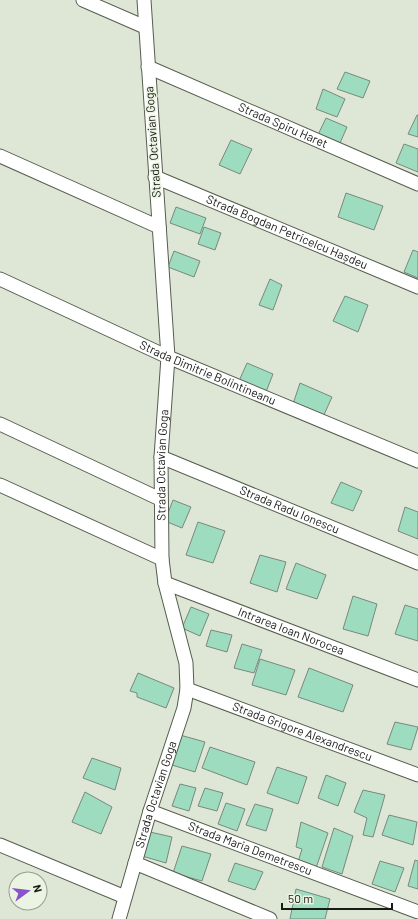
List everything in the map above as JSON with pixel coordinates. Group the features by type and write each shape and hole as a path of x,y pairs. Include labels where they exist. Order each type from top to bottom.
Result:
{"street":[{"path":"83,0 145,27"},
{"name":"Strada Octavian Goga","path":"119,919 134,863 184,708 187,689 186,663 165,583 162,559 160,499 161,457 168,357 144,0"},
{"name":"Strada Spiru Haret","path":"148,67 418,184"},
{"path":"0,156 159,227"},
{"name":"Strada Bogdan Petricelcu Hașdeu","path":"155,177 418,287"},
{"name":"Strada Dimitrie Bolintineanu","path":"0,279 168,357 418,461"},
{"path":"0,424 160,499"},
{"name":"Strada Radu Ionescu","path":"161,457 418,563"},
{"path":"0,485 162,559"},
{"name":"Intrarea Ioan Norocea","path":"165,583 418,680"},
{"name":"Strada Grigore Alexandrescu","path":"187,689 418,775"},
{"name":"Strada Maria Demetrescu","path":"150,812 418,912"},
{"path":"0,845 125,897"},
{"path":"134,863 270,919"}],"building":[{"path":"345,72 370,81 363,98 337,89"},
{"path":"323,89 345,99 337,117 316,109"},
{"path":"418,115 418,137 408,134"},
{"path":"326,118 347,127 337,150 315,141"},
{"path":"231,140 252,149 240,174 219,165"},
{"path":"404,144 418,149 418,172 396,163"},
{"path":"346,193 383,206 374,230 338,217"},
{"path":"176,207 206,218 200,234 170,223"},
{"path":"204,227 221,233 215,250 198,244"},
{"path":"413,250 418,252 418,278 404,272"},
{"path":"174,251 200,261 194,277 168,267"},
{"path":"270,279 282,285 273,310 259,305"},
{"path":"345,296 368,305 358,332 333,321"},
{"path":"247,363 273,374 266,392 239,381"},
{"path":"300,383 332,397 323,417 293,404"},
{"path":"341,482 362,491 353,511 331,503"},
{"path":"173,500 191,507 182,528 165,521"},
{"path":"405,507 418,512 418,539 398,531"},
{"path":"198,522 225,531 213,563 186,555"},
{"path":"260,555 286,562 277,592 250,583"},
{"path":"296,563 326,575 317,599 286,589"},
{"path":"353,596 377,604 368,636 343,629"},
{"path":"405,605 418,609 418,641 395,634"},
{"path":"191,607 209,614 200,636 182,628"},
{"path":"211,630 232,635 227,652 206,646"},
{"path":"242,644 262,650 254,673 234,668"},
{"path":"260,659 295,670 286,695 252,685"},
{"path":"309,668 353,685 343,712 298,697"},
{"path":"138,673 174,688 166,708 137,697 137,693 130,691"},
{"path":"395,722 418,727 411,750 387,744"},
{"path":"180,735 205,742 195,772 172,765"},
{"path":"210,747 255,762 247,785 202,768"},
{"path":"92,758 121,768 115,790 83,778"},
{"path":"277,767 307,777 298,804 267,793"},
{"path":"326,775 346,783 338,806 318,798"},
{"path":"180,784 196,788 189,811 172,806"},
{"path":"205,788 223,793 217,811 198,806"},
{"path":"363,790 385,795 373,837 363,835 367,818 354,812"},
{"path":"85,792 112,807 101,834 72,822"},
{"path":"226,803 245,809 237,831 218,824"},
{"path":"255,804 273,809 266,831 246,825"},
{"path":"389,815 417,822 413,845 382,835"},
{"path":"301,822 328,833 316,868 298,862 302,849 296,847"},
{"path":"334,828 353,836 342,874 322,867"},
{"path":"150,832 172,837 166,863 142,856"},
{"path":"182,846 211,854 202,881 173,873"},
{"path":"415,860 418,861 418,889 408,886"},
{"path":"380,861 404,868 395,892 372,884"},
{"path":"235,863 263,872 255,890 228,881"},
{"path":"296,889 330,899 325,919 290,919"}]}
